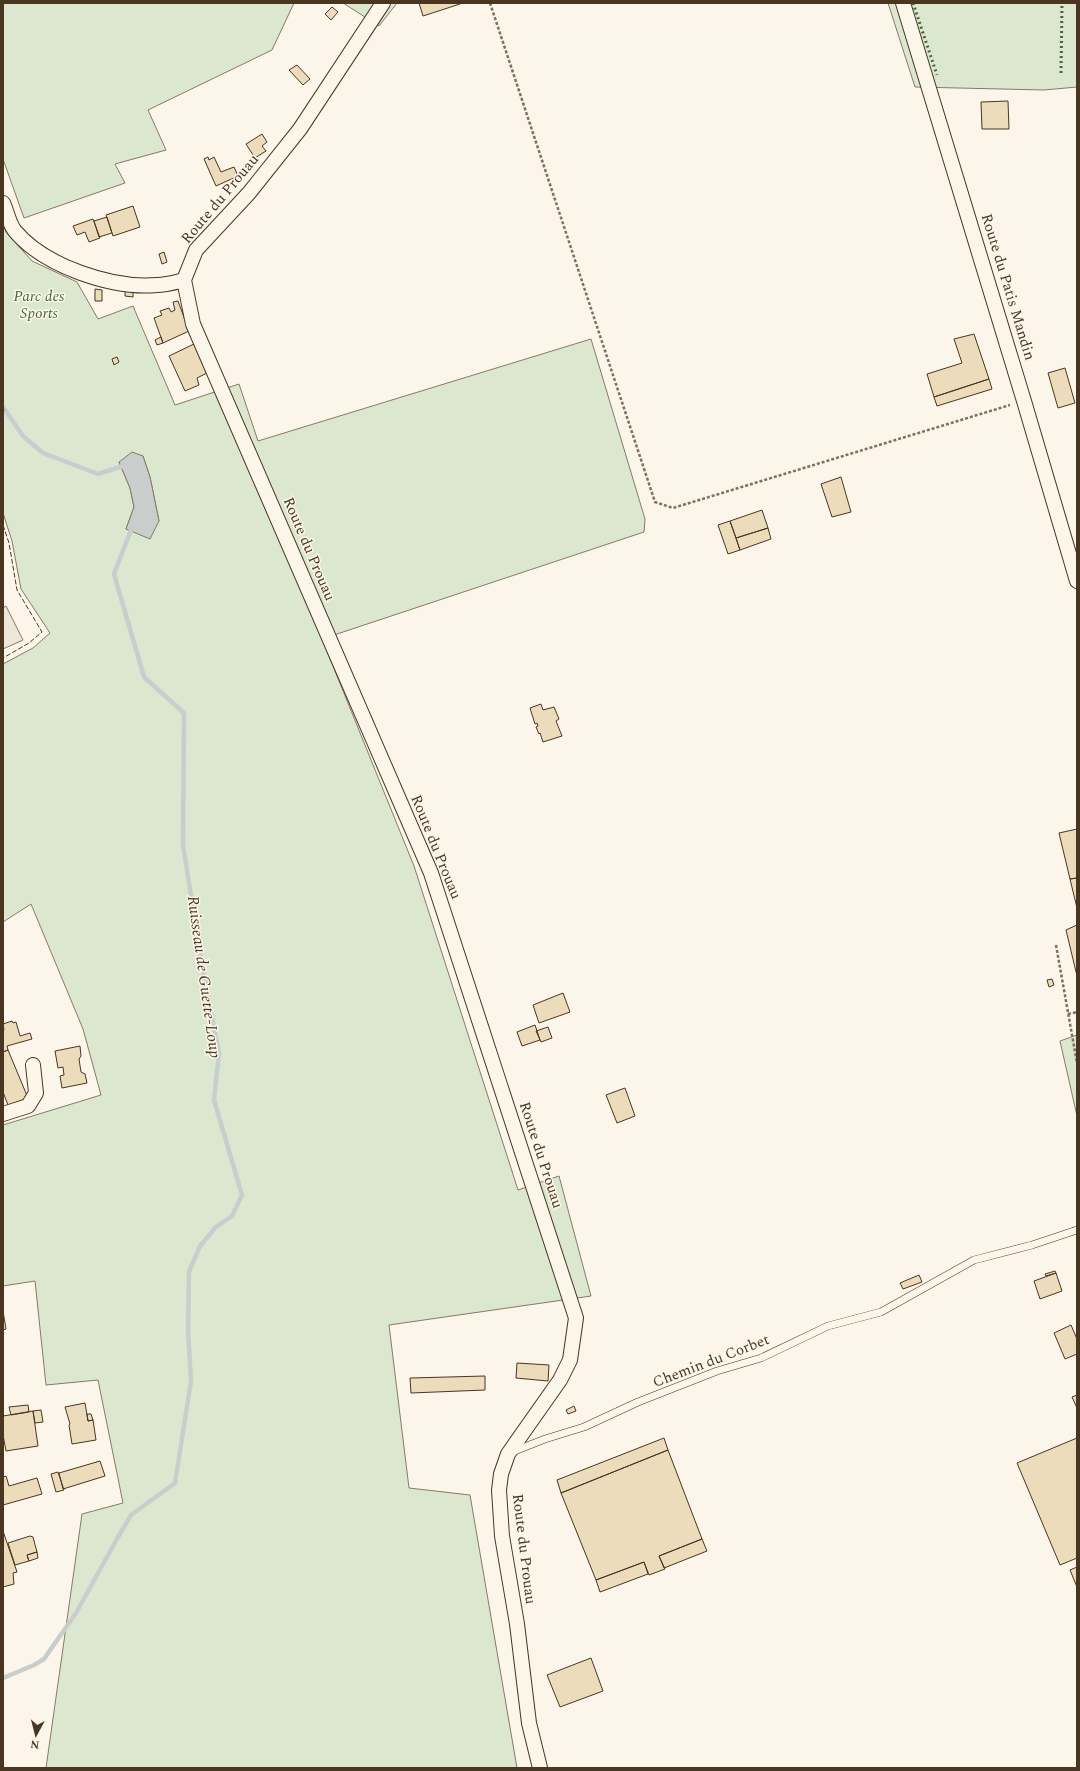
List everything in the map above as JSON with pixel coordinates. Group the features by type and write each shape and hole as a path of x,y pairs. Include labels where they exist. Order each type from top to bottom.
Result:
{"street":[{"name":"Route du Prouau","path":"383,3 300,129 249,193 196,250 184,280 193,324 431,873 576,1318 570,1360 560,1380 508,1454 501,1474 499,1490 502,1536 517,1624 529,1723 540,1768"},
{"name":"Route du Patis Mandin","path":"903,3 1077,581"},
{"path":"3,203 14,230 42,256 74,271 104,280 157,286 184,280"},
{"path":"3,1114 28,1106 36,1094 33,1065"}],"lane":[{"name":"Chemin du Corbet","path":"508,1454 545,1438 584,1427 638,1402 717,1370 761,1358 828,1326 881,1312 974,1260 1032,1245 1077,1230"}],"path":[{"path":"490,3 655,502 673,508 1024,401"},
{"path":"1056,945 1077,1063"},
{"path":"1068,1014 1077,1012"}],"green space":[{"path":"3,3 294,3 272,50 148,110 166,150 115,164 125,183 24,218 3,159"},
{"path":"343,3 397,3 379,26"},
{"path":"888,3 1077,3 1077,87 1044,90 915,87"},
{"name":"Parc des Sports","path":"3,222 6,232 32,261 77,282 98,319 133,306 175,405 239,384 258,441 591,339 645,519 644,532 322,639 414,866 518,1190 559,1176 591,1296 389,1325 409,1488 470,1495 517,1768 46,1768 82,1514 123,1503 98,1380 46,1385 35,1281 3,1286 3,1125 101,1095 83,1029 31,904 3,922 3,664 33,648 50,633 21,589 12,541 3,513","holes":["143,456 150,477 159,521 126,529 134,507 130,488 119,462"]},
{"path":"1077,1035 1077,1116 1060,1041"}],"shaded area":[{"path":"132,452 143,456 150,477 159,521 150,539 126,529 134,507 130,488 119,462"},
{"path":"6,606 23,640 3,649 3,608"}],"building":[{"path":"419,3 460,3 460,4 423,16"},
{"path":"332,7 338,12 331,20 325,14"},
{"path":"297,65 310,79 303,85 289,70"},
{"path":"1008,101 1009,129 982,129 981,102"},
{"path":"262,134 267,142 262,146 266,151 255,158 246,144"},
{"path":"208,157 209,160 214,157 221,172 234,167 238,176 216,186 204,159"},
{"path":"133,206 140,227 113,236 106,215"},
{"path":"107,217 112,233 99,237 94,221"},
{"path":"93,219 100,238 89,242 85,232 77,235 73,226"},
{"path":"164,252 167,262 162,264 159,254"},
{"path":"95,289 102,290 102,301 95,301"},
{"path":"125,291 133,291 133,297 125,296"},
{"path":"178,301 189,331 163,343 154,318 162,315 160,311 169,308 171,312 175,310 173,302"},
{"path":"974,334 989,379 934,397 927,374 962,363 954,339"},
{"path":"161,337 163,343 157,345 155,340"},
{"path":"194,344 207,373 197,378 199,385 185,391 169,356"},
{"path":"117,357 119,362 114,365 112,359"},
{"path":"1065,368 1075,403 1058,408 1048,373"},
{"path":"989,379 992,389 937,406 934,397"},
{"path":"841,477 851,512 832,517 821,484"},
{"path":"762,510 768,528 736,538 730,521"},
{"path":"730,521 740,550 728,554 718,525"},
{"path":"768,528 771,539 740,550 736,538"},
{"path":"541,704 543,710 554,707 559,719 556,721 562,736 543,742 530,708"},
{"path":"1077,829 1077,878 1070,879 1059,833"},
{"path":"1077,878 1077,908 1070,879"},
{"path":"1077,925 1077,976 1066,930"},
{"path":"1052,979 1054,985 1049,987 1047,980"},
{"path":"563,993 570,1012 539,1023 533,1005"},
{"path":"12,1021 13,1023 16,1022 20,1036 30,1033 32,1039 7,1046 8,1050 3,1052 3,1024"},
{"path":"535,1025 540,1040 522,1046 517,1032"},
{"path":"548,1027 552,1038 541,1042 536,1031"},
{"path":"80,1046 81,1056 79,1059 81,1072 85,1074 87,1083 62,1088 60,1076 64,1075 63,1067 58,1068 55,1051"},
{"path":"8,1050 28,1098 8,1105 3,1092 3,1052"},
{"path":"625,1088 635,1116 617,1123 606,1095"},
{"path":"1055,1271 1056,1273 1046,1276 1045,1274"},
{"path":"1056,1273 1062,1291 1040,1299 1034,1281"},
{"path":"919,1275 922,1282 903,1289 900,1283"},
{"path":"3,1311 6,1329 3,1330"},
{"path":"1071,1325 1077,1339 1077,1354 1065,1359 1054,1333"},
{"path":"517,1363 549,1365 548,1381 516,1378"},
{"path":"485,1376 485,1390 411,1393 410,1378"},
{"path":"1077,1395 1077,1408 1072,1397"},
{"path":"85,1403 88,1421 93,1420 96,1440 72,1444 70,1424 65,1407"},
{"path":"28,1405 29,1412 11,1415 9,1407"},
{"path":"574,1406 576,1411 568,1414 566,1410"},
{"path":"41,1410 43,1422 35,1423 33,1411"},
{"path":"33,1411 38,1446 6,1451 3,1435 3,1416"},
{"path":"87,1414 91,1414 93,1420 88,1421"},
{"path":"664,1438 668,1450 561,1493 557,1480"},
{"path":"1077,1438 1077,1558 1060,1565 1017,1463"},
{"path":"668,1450 702,1539 659,1556 665,1569 649,1575 644,1562 596,1580 561,1493"},
{"path":"100,1461 105,1476 63,1489 59,1473"},
{"path":"58,1472 64,1490 56,1492 51,1474"},
{"path":"6,1476 9,1486 37,1478 42,1494 3,1505 3,1477"},
{"path":"3,1531 17,1572 13,1573 14,1584 3,1587"},
{"path":"30,1536 33,1537 37,1552 27,1555 29,1561 15,1565 8,1543"},
{"path":"702,1539 707,1551 664,1568 659,1556"},
{"path":"37,1552 38,1558 29,1561 27,1555"},
{"path":"644,1562 648,1574 600,1592 596,1580"},
{"path":"1077,1567 1077,1587 1070,1570"},
{"path":"591,1658 603,1691 560,1707 547,1675"}],"waterway":[{"name":"Ruisseau de Guette-Loup","path":"3,407 23,436 43,453 98,474 126,465"},
{"name":"Ruisseau de Guette-Loup","path":"3,1678 34,1665 44,1659 76,1613 131,1515 175,1483 191,1381 188,1331 189,1272 200,1246 216,1227 232,1216 242,1195 214,1100 219,1053 202,965 183,845 184,713 144,677 114,574 133,525"}],"hedge":[{"path":"913,3 937,75"},
{"path":"1061,73 1062,3"}],"fence":[{"path":"3,525 9,543 17,590 42,632 29,643 3,658"}]}
